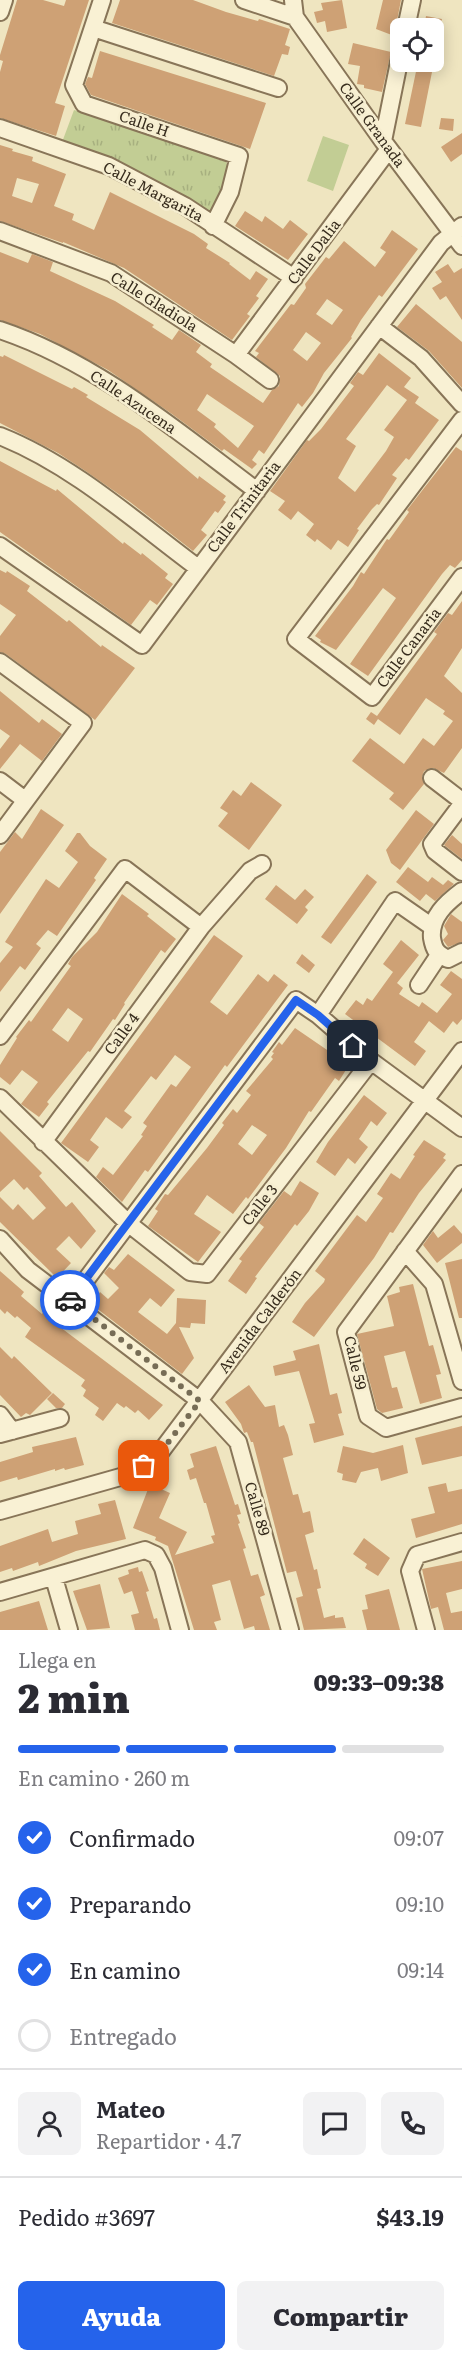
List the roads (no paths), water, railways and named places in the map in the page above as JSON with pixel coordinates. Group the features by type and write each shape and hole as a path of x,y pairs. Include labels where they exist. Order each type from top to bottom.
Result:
{"street":[{"path":"0,12 4,0"},
{"name":"Calle H","path":"102,0 74,85 84,104 239,156 230,192 213,226"},
{"path":"244,0 295,17"},
{"name":"Calle Granada","path":"293,0 295,17 386,145 459,235"},
{"path":"408,18 412,0"},
{"path":"93,28 278,88"},
{"path":"386,145 398,72"},
{"name":"Calle Margarita","path":"0,128 109,166 184,206 294,278"},
{"name":"Calle Dalia","path":"236,355 294,278 386,145"},
{"name":"Calle Gladiola","path":"0,231 111,273 270,380"},
{"name":"Calle Trinitaria","path":"0,546 142,645 441,243 459,235"},
{"path":"380,326 420,358 462,404"},
{"name":"Calle Azucena","path":"0,330 72,362 148,409 256,491"},
{"name":"Calle Canaria","path":"462,420 296,639 372,697 462,577"},
{"path":"0,436 62,467 198,568"},
{"path":"0,662 83,723 0,835"},
{"path":"432,778 462,803 432,844 435,850 462,872"},
{"path":"0,781 25,800"},
{"name":"Calle 4","path":"43,1142 201,927 250,871 262,864"},
{"path":"0,1036 125,869 201,927"},
{"path":"462,891 447,903 431,926 433,948 439,955 448,959 462,952"},
{"path":"318,1015 395,901 431,926"},
{"path":"418,985 439,955"},
{"path":"70,1301 296,1000 318,1015 371,1061 424,1102 462,1128"},
{"name":"Avenida Calderón","path":"0,1511 131,1474 156,1458 462,1051"},
{"name":"Calle 3","path":"129,1224 190,1272 207,1274 371,1061"},
{"path":"0,1098 129,1224"},
{"name":"Calle 59","path":"462,1174 346,1332 368,1416 386,1428 462,1407"},
{"name":"Calle 89","path":"0,1239 28,1270 200,1401 238,1442 290,1630"},
{"path":"405,1251 434,1284 462,1381"},
{"path":"0,1415 6,1432 60,1418"},
{"path":"426,1630 410,1571 413,1563 417,1555 462,1542"},
{"path":"0,1592 145,1550 156,1555 163,1568 180,1630"},
{"path":"54,1578 69,1630"}]}
